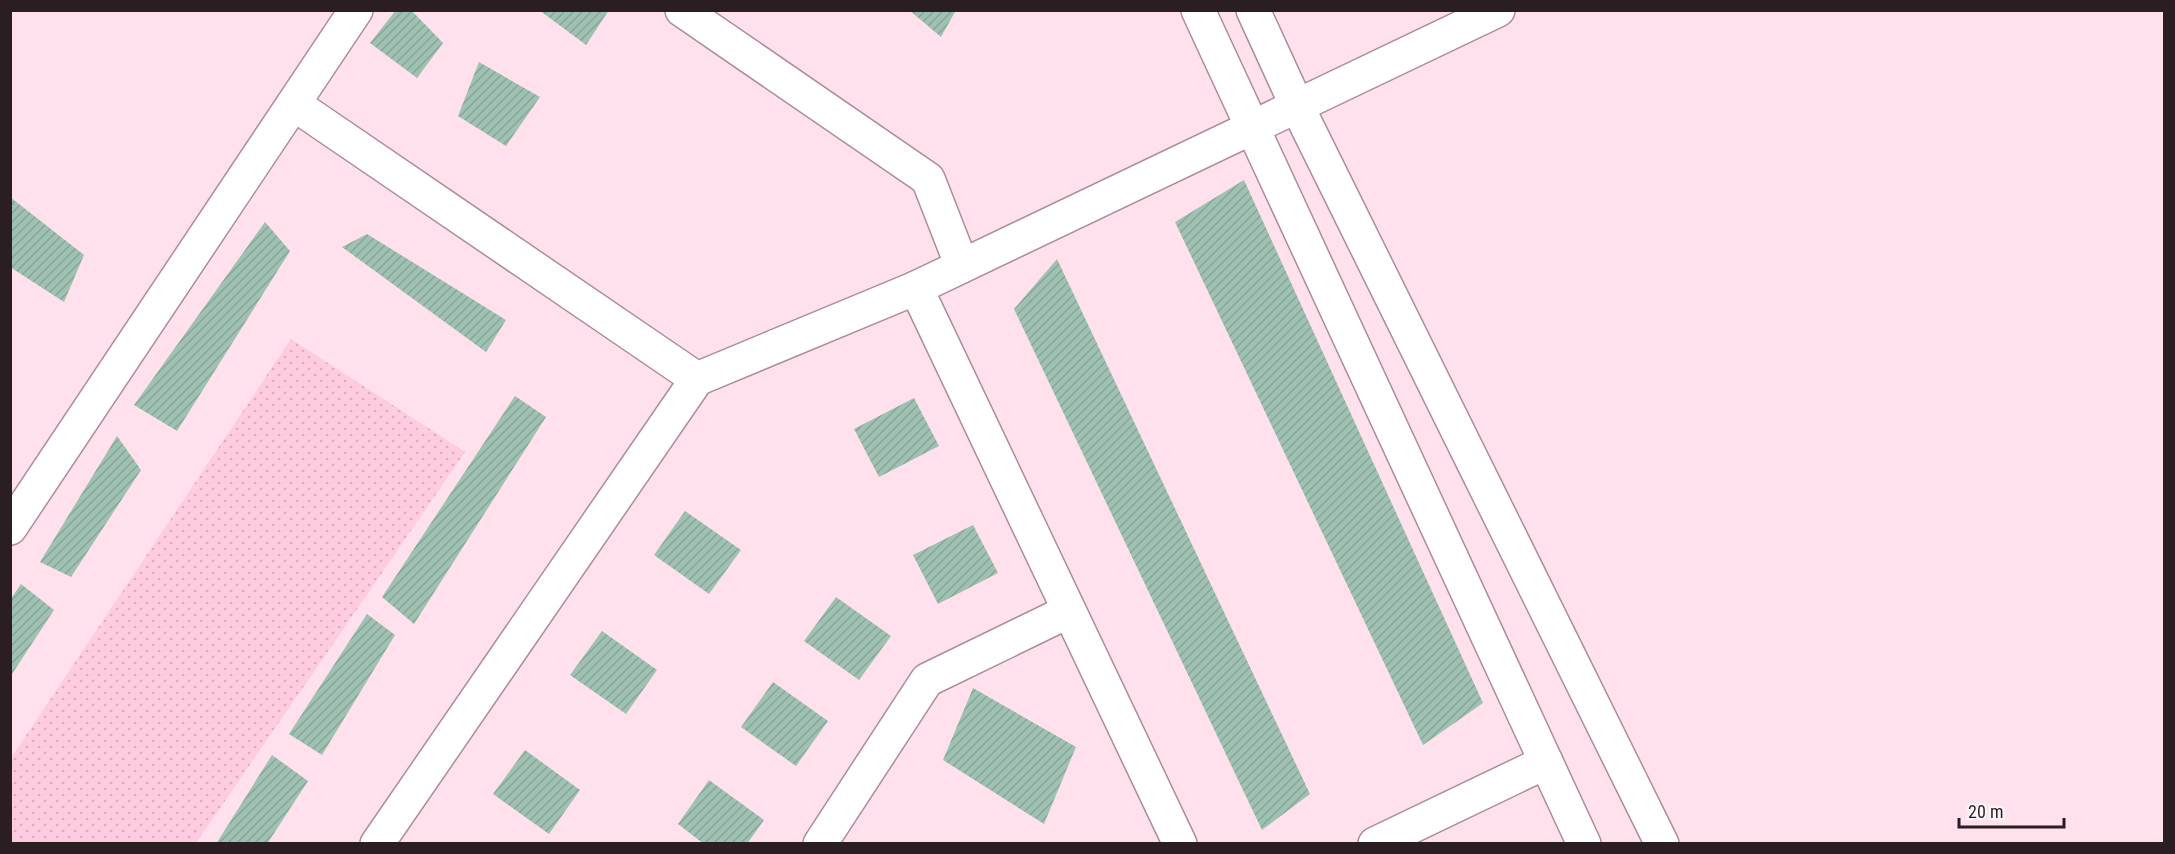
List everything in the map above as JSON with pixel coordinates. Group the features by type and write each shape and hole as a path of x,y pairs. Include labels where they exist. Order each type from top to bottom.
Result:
{"street":[{"path":"10,528 356,10"},
{"path":"682,10 928,179 962,266"},
{"path":"1198,10 1584,843"},
{"path":"1253,10 1298,106 1662,843"},
{"path":"377,843 697,379 916,288 1498,10"},
{"path":"294,104 697,379"},
{"path":"916,288 1180,843"},
{"path":"820,843 927,680 1069,610"},
{"path":"1375,843 1546,762"}],"shaded area":[{"path":"291,339 465,452 196,843 11,843 11,758"}],"building":[{"path":"396,10 411,10 443,43 417,78 370,43"},
{"path":"539,10 609,10 586,45"},
{"path":"909,10 956,10 941,37"},
{"path":"479,62 540,97 506,146 458,116"},
{"path":"1244,180 1483,703 1423,745 1175,222"},
{"path":"10,197 84,255 64,302 10,267"},
{"path":"265,222 290,251 177,431 134,405"},
{"path":"367,234 506,320 486,352 342,247"},
{"path":"1057,259 1310,794 1262,830 1014,309"},
{"path":"515,396 546,417 414,624 382,597"},
{"path":"914,398 939,446 879,477 854,429"},
{"path":"117,436 141,470 71,577 40,562"},
{"path":"685,511 741,550 709,594 654,555"},
{"path":"973,525 998,573 938,604 913,555"},
{"path":"21,584 54,610 10,677 10,600"},
{"path":"836,597 891,636 859,680 804,641"},
{"path":"367,614 395,635 322,755 289,734"},
{"path":"602,631 657,670 626,714 570,675"},
{"path":"773,682 828,721 796,766 741,727"},
{"path":"973,688 1076,747 1044,824 943,760"},
{"path":"525,750 580,790 549,834 493,794"},
{"path":"272,755 308,781 267,844 216,844"},
{"path":"709,780 764,820 747,844 704,844 678,824"}]}
